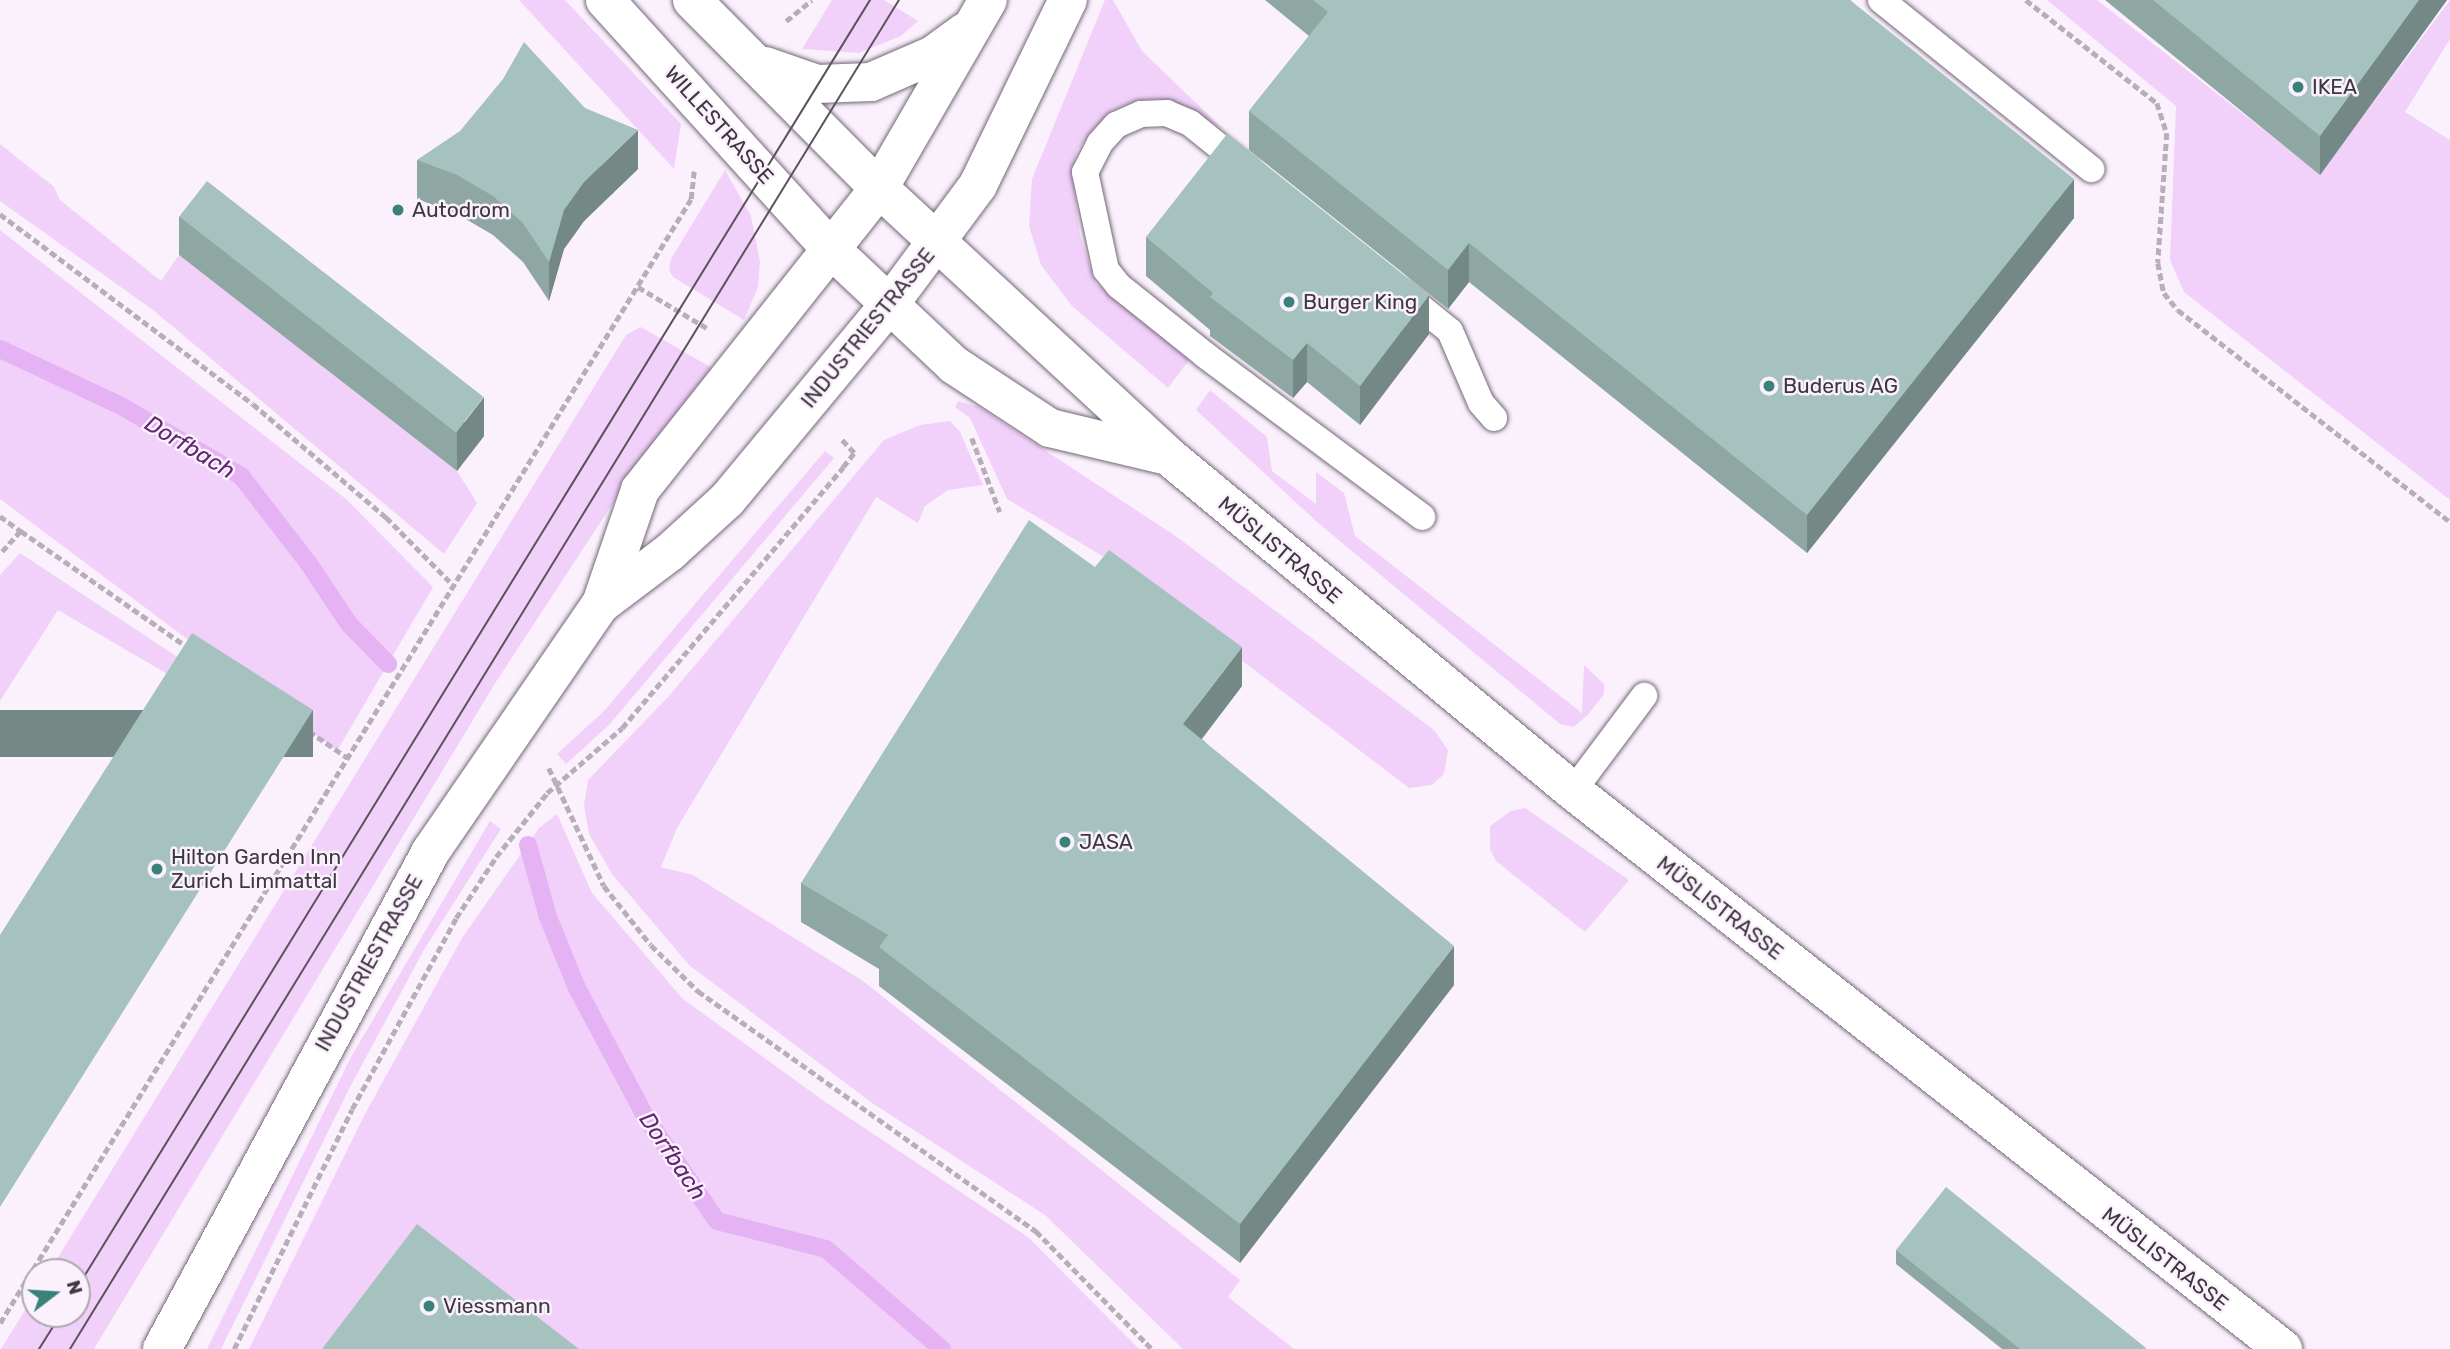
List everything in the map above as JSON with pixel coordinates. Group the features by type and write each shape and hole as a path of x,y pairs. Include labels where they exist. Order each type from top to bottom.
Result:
{"street":[{"name":"WILLESTRASSE","path":"605,0 832,250"},
{"path":"692,0 879,188"},
{"name":"INDUSTRIESTRASSE","path":"601,604 670,552 727,500 889,305 978,185 1068,0"},
{"name":"INDUSTRIESTRASSE","path":"162,1346 359,978 453,816 601,604 640,490 879,188 981,12"},
{"path":"754,61 817,84 871,82 933,55 981,12"},
{"name":"MÜSLISTRASSE","path":"879,188 1167,455 1573,791 2283,1349"},
{"name":"MÜSLISTRASSE","path":"832,250 954,365 1051,428 1167,455"}],"lane":[{"path":"1881,0 2091,169"},
{"path":"1266,184 1190,123 1167,113 1141,114 1116,125 1100,143 1085,172 1106,270 1119,286 1206,355 1422,517"},
{"path":"1385,279 1450,331 1481,403 1494,418"},
{"path":"1573,791 1644,696"}],"path":[{"path":"780,24 797,16 813,0"},
{"path":"2026,0 2157,103 2167,133 2158,263 2164,293 2178,310 2450,522"},
{"path":"0,1323 691,199 695,158"},
{"path":"0,214 253,404 386,517 453,585"},
{"path":"967,429 1000,512"},
{"path":"234,1349 352,1109 456,918 496,858 547,793 622,727 854,453"},
{"path":"0,516 190,649"},
{"path":"0,555 21,531"},
{"path":"518,721 556,785 604,886 651,945 698,992 1036,1231 1152,1349"},
{"path":"303,727 348,758"}],"shaded area":[{"path":"519,0 565,0 681,124 674,169"},
{"path":"832,0 884,0 918,21 901,36 859,53 802,49"},
{"path":"1105,0 1113,0 1142,51 1223,129 1188,109 1159,99 1139,100 1112,110 1077,150 1072,170 1080,236 1096,284 1190,359 1168,388 1072,306 1041,265 1029,226 1032,179"},
{"path":"2047,0 2097,0 2320,174 2450,0 2450,39 2405,112 2450,140 2450,500 2184,292 2170,260 2176,106"},
{"path":"0,144 54,187 60,200 161,281 179,255 457,471 477,503 444,554 153,310 0,201"},
{"path":"725,170 751,216 760,262 758,287 744,320 673,277 669,270 671,259"},
{"path":"0,230 346,499 433,587 337,751 0,499"},
{"path":"641,327 712,368 649,448 494,685 94,1349 1,1349 21,1317 21,1328 91,1328 91,1258 58,1258 626,335"},
{"path":"1210,390 1267,437 1272,471 1316,504 1316,472 1344,493 1355,536 1582,713 1584,665 1604,684 1604,694 1587,716 1573,727 1560,724 1317,522 1196,410"},
{"path":"958,401 979,407 1177,537 1434,730 1448,750 1444,774 1432,785 1409,788 1114,563 1007,499 970,418 955,407"},
{"path":"950,421 960,432 983,485 948,490 925,506 918,523 876,497 677,828 661,867 693,875 863,981 1240,1280 1228,1297 1294,1349 1183,1349 1045,1215 872,1103 689,965 612,874 589,834 584,805 588,780 669,696 884,440 920,425"},
{"path":"825,451 834,458 609,725 566,764 557,754 604,711"},
{"path":"20,553 194,668 174,678 58,610 0,701 0,575"},
{"path":"1525,808 1629,880 1585,932 1496,861 1490,849 1490,826 1511,811"},
{"path":"557,814 592,893 683,999 824,1101 1028,1237 1139,1349 249,1349 365,1114 462,938 539,828"},
{"path":"490,821 501,829 425,948 350,1087 221,1349 207,1349 351,1057"}],"building":[{"name":"Buderus AG","path":"1313,0 1850,0 2074,179 1807,515 1469,243 1448,270 1249,111 1328,12"},
{"name":"IKEA","path":"2153,0 2419,0 2320,136"},
{"path":"524,42 585,108 638,130 584,182 564,210 549,262 523,223 493,196 457,175 417,160 460,131 503,79"},
{"name":"Burger King","path":"1227,134 1429,295 1360,386 1307,343 1293,360 1210,297 1213,293 1146,237"},
{"path":"207,181 484,397 456,433 179,216"},
{"name":"JASA","path":"1029,520 1095,567 1109,550 1242,647 1183,724 1454,946 1240,1224 879,947 888,935 801,883"},
{"name":"Hilton Garden Inn Zurich Limmattal","path":"192,633 313,710 0,1207 0,935"},
{"path":"1946,1187 2146,1348 2020,1349 1896,1250"},
{"path":"417,1224 579,1349 322,1349"}],"waterway":[{"name":"Dorfbach","path":"0,349 123,407 241,476 309,564 349,624 388,664"},
{"name":"Dorfbach","path":"528,845 548,917 577,988 645,1116 717,1221 826,1249 942,1349"}],"tram line":[{"path":"91,1265 870,0"},
{"path":"70,1349 899,0"},
{"path":"39,1349 52,1328"}],"place":[{"name":"IKEA","path":"2298,87"},
{"name":"Autodrom","path":"398,210"},
{"name":"Burger King","path":"1289,302"},
{"name":"Buderus AG","path":"1769,386"},
{"name":"JASA","path":"1065,842"},
{"name":"Hilton Garden Inn Zurich Limmattal","path":"157,869"},
{"name":"Viessmann","path":"429,1306"}]}
